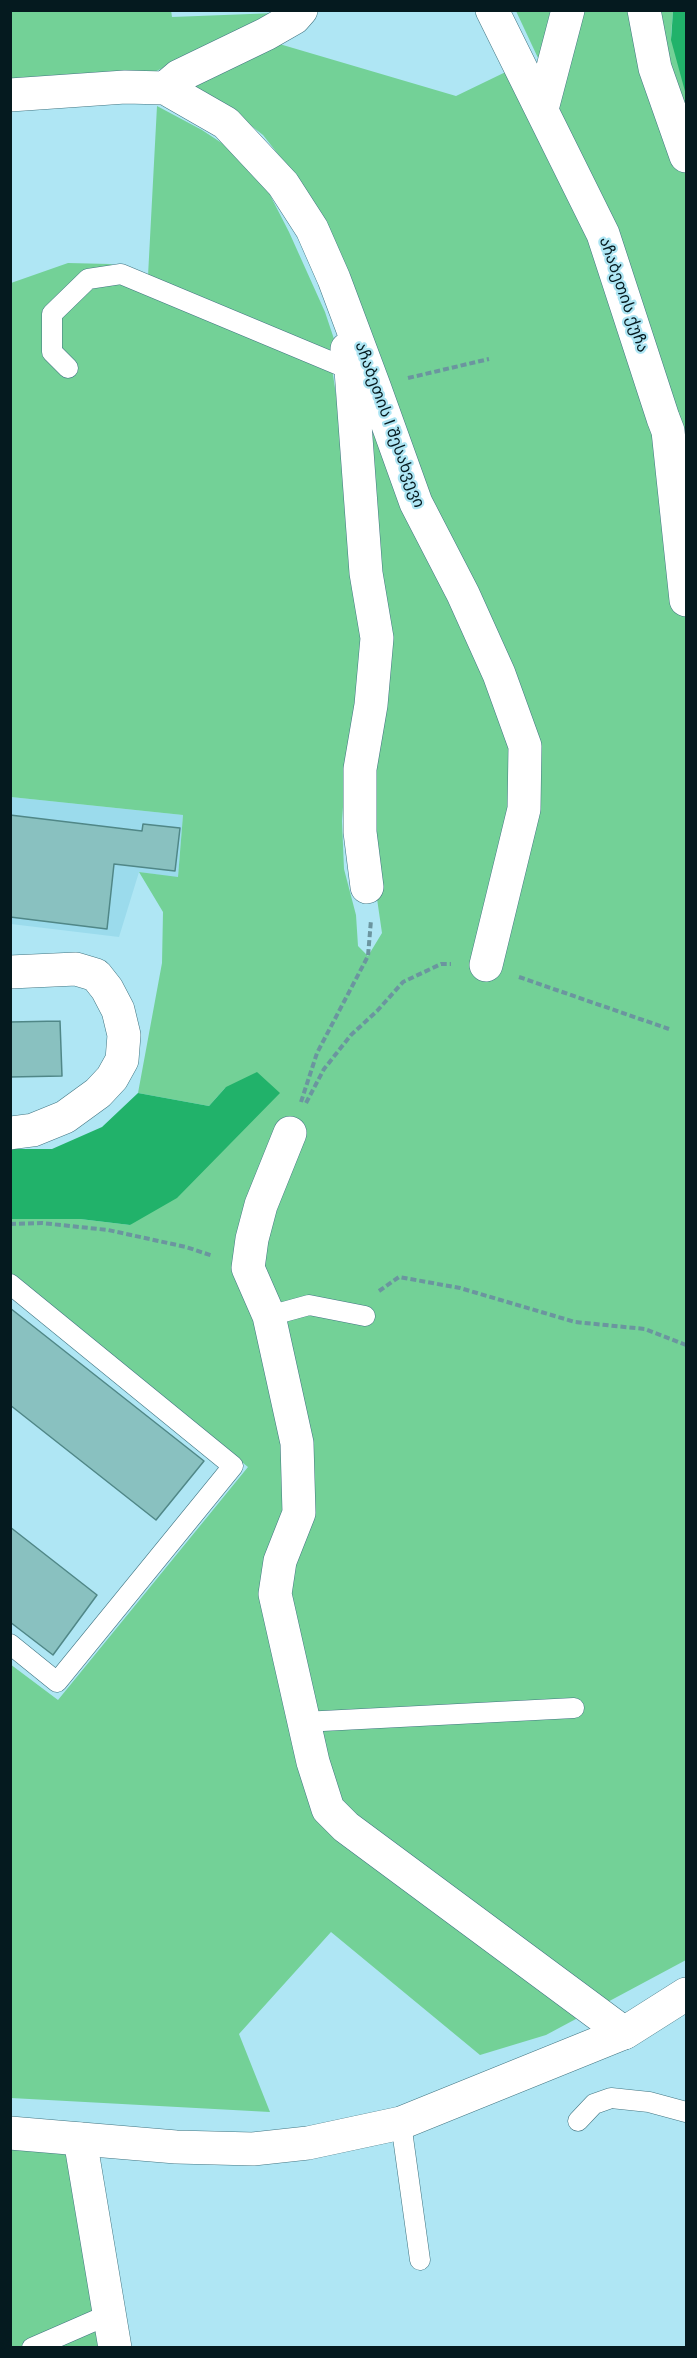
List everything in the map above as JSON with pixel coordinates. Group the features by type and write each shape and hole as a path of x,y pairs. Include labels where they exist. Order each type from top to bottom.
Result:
{"street":[{"path":"165,88 179,76 294,18 301,10"},
{"name":"აჩაბეთის ქუჩა","path":"492,10 603,234 668,432 687,600"},
{"path":"542,109 568,10"},
{"path":"644,10 655,68 687,156"},
{"name":"აჩაბეთის I შესახვევი","path":"10,95 125,87 165,88 226,123 283,184 312,229 334,279 362,378 416,503 463,594 500,674 525,747 524,809 486,966"},
{"path":"362,378 366,573 377,639 371,705 360,769 360,832 367,887"},
{"path":"10,972 76,969 96,975 107,989 118,1010 124,1035 122,1060 112,1078 98,1093 65,1117 33,1130 10,1133"},
{"path":"290,1133 261,1205 252,1239 248,1268 269,1316 297,1443 299,1514 280,1561 275,1594 303,1722 328,1809 346,1827 624,2033"},
{"path":"10,2133 176,2147 253,2149 308,2143 401,2123 624,2033 687,1994"},
{"path":"80,2139 115,2348"}],"lane":[{"path":"68,368 52,352 52,314 88,279 121,274 362,378"},
{"path":"10,1284 233,1466 57,1682 10,1644"},
{"path":"269,1316 309,1305 365,1316"},
{"path":"303,1722 574,1708"},
{"path":"578,2121 594,2104 611,2098 649,2102 687,2112"},
{"path":"401,2123 420,2260"},
{"path":"32,2348 110,2314"}],"path":[{"path":"362,378 489,359"},
{"path":"290,1133 317,1053 368,956 371,923 367,887"},
{"path":"290,1133 331,1061 351,1035 403,982 441,964 486,966 669,1029"},
{"path":"10,1224 42,1223 108,1230 186,1247 248,1268"},
{"path":"365,1316 380,1288 399,1277 460,1288 575,1322 645,1329 687,1346"}],"shaded area":[{"path":"11,797 183,815 178,878 139,872 119,937 11,924"}],"green space":[{"path":"171,10 172,17 276,13 142,78 11,86 11,11"},
{"path":"516,11 562,11 538,58"},
{"path":"576,11 637,11 676,147 686,173 686,1960 546,2035 480,2055 331,1932 239,2034 270,2112 11,2098 10,1664 58,1700 248,1467 11,1277 11,1219 80,1219 130,1225 226,1087 209,1106 138,1093 162,963 163,912 139,872 178,877 183,815 11,797 11,283 68,263 110,264 148,276 157,106 202,130 249,161 269,193 325,312 334,339 331,362 367,647 345,779 342,821 344,869 356,915 358,946 368,956 382,933 375,885 367,393 435,519 296,177 263,135 218,100 189,84 276,43 456,96 516,67 552,107"},
{"path":"650,11 673,11 671,36 686,91 686,143"},
{"path":"673,11 686,11 686,95 671,40"},
{"path":"257,1072 280,1093 177,1198 130,1225 80,1219 11,1219 11,1149 52,1149 102,1127 138,1093 209,1106 226,1087"},
{"path":"10,2133 80,2139 115,2347 11,2347"}],"building":[{"path":"10,815 142,831 143,824 180,828 175,871 114,864 107,929 10,917"},
{"path":"60,1021 62,1076 10,1077 10,1022"},
{"path":"10,1308 204,1461 156,1520 10,1405"},
{"path":"10,1527 97,1595 53,1655 10,1622"}]}
